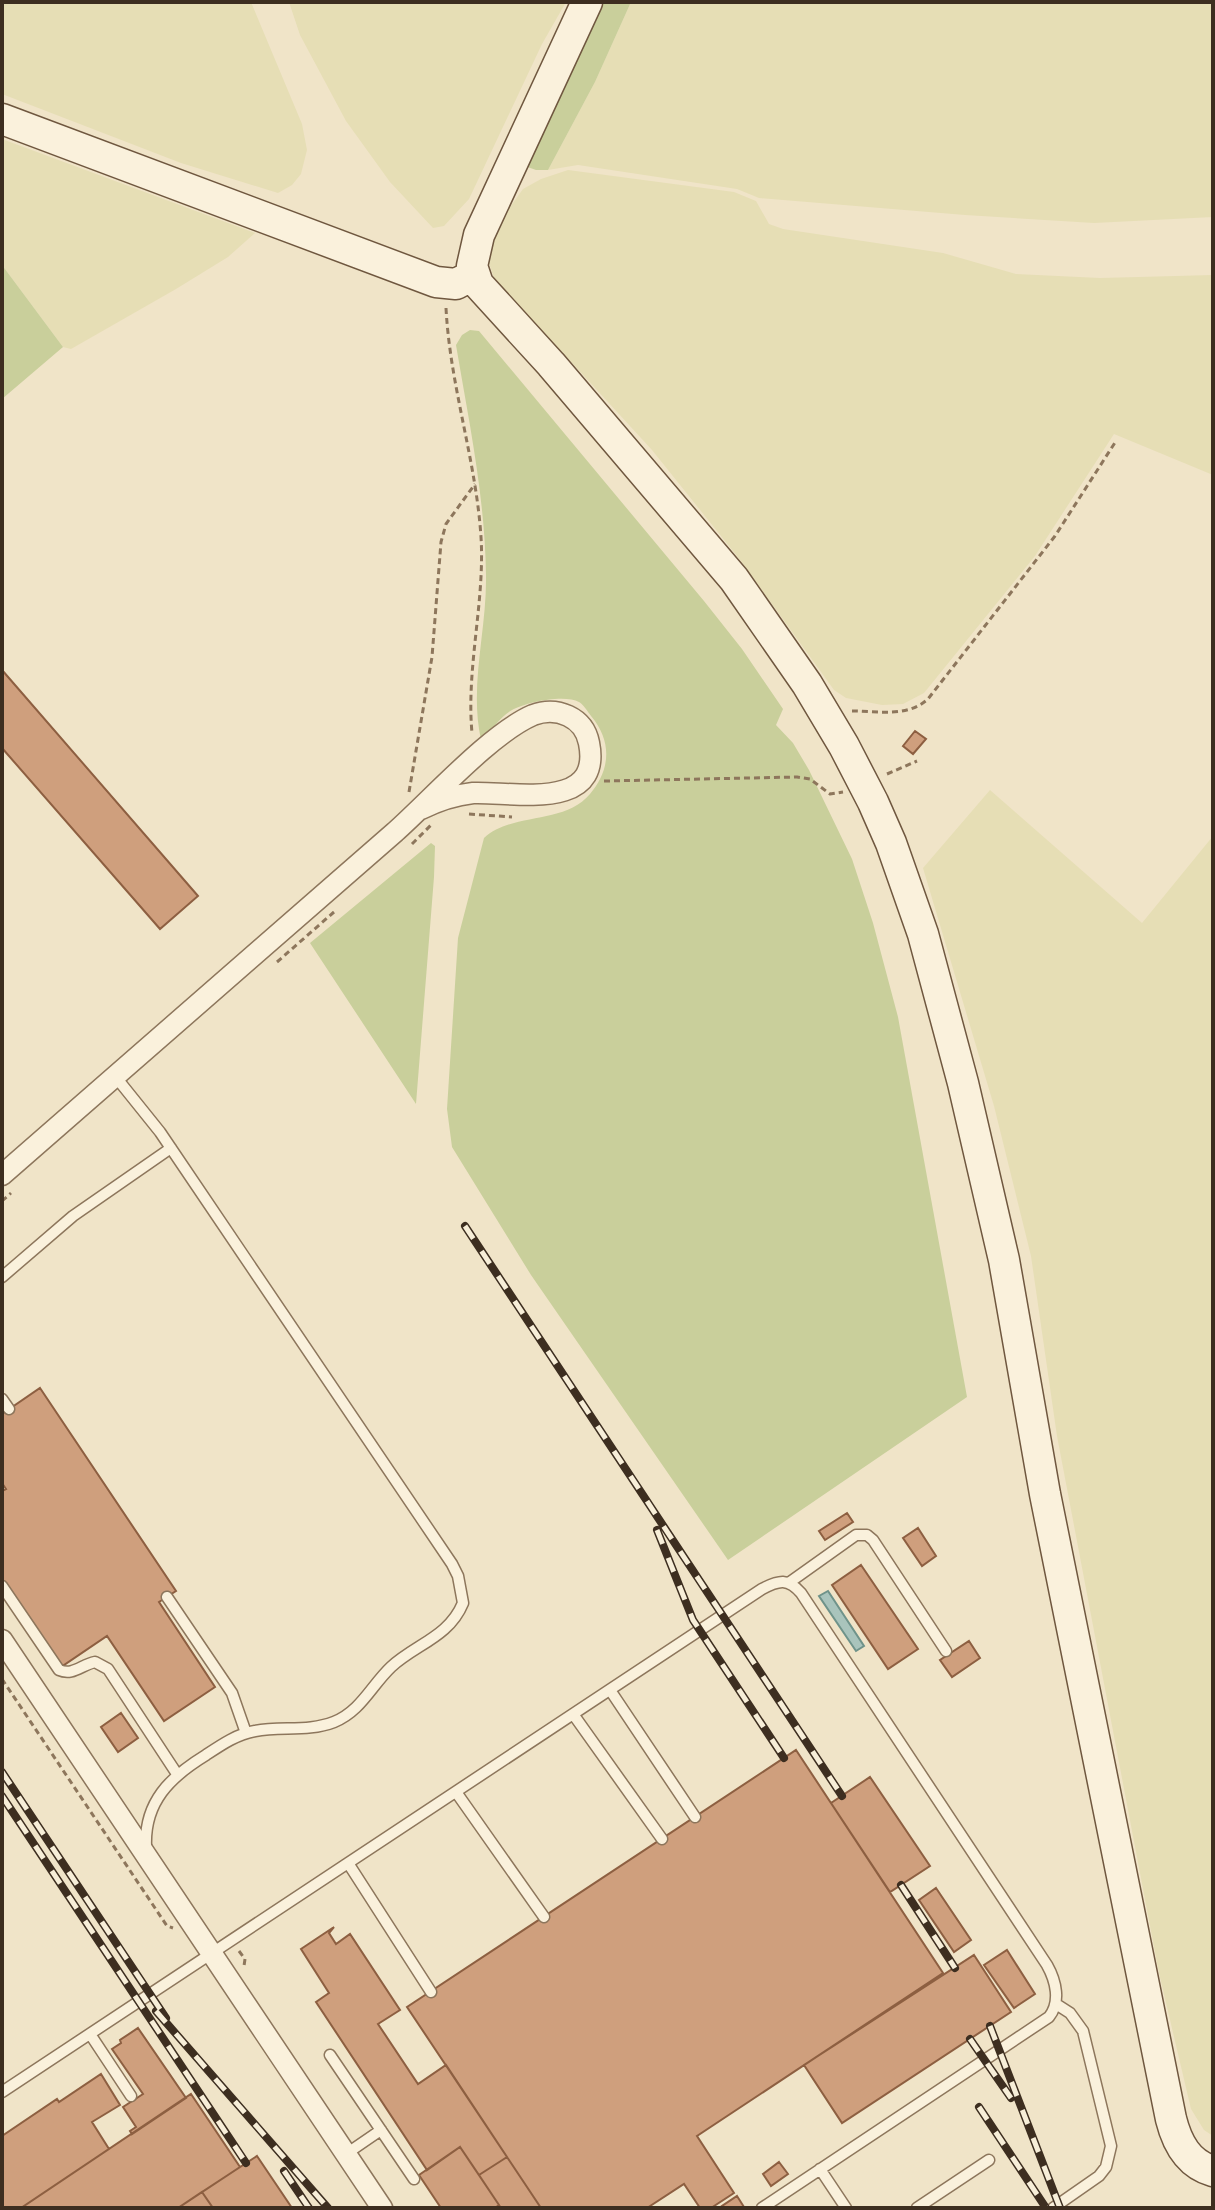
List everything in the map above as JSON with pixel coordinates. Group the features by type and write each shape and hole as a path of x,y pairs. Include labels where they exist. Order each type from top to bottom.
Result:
{"street":[{"path":"459,279 473,256 479,235 587,2"},
{"path":"2,119 459,279 487,296 551,364 734,579 872,782 923,934 990,1193 1048,1510 1173,2130 1190,2158 1213,2171"},
{"path":"2,1175 417,813 475,758 520,722 546,712 558,712 577,721 588,737 590,760 581,780 572,787 550,795 472,793 447,798 417,813"},
{"path":"2,1640 382,2208"}],"lane":[{"path":"115,1076 171,1148 452,1564 462,1590 463,1603 450,1627 391,1668 349,1715 313,1728 246,1733 177,1774 158,1795 150,1810 146,1854"},
{"path":"2,1277 73,1216 171,1148"},
{"path":"2,2092 762,1589 778,1581 790,1582 856,1535 867,1535 946,1651"},
{"path":"762,2208 1049,2017 1056,2004 1054,1983 1047,1965 801,1593 790,1582"},
{"path":"2,1586 59,1670 72,1672 95,1662 108,1669 177,1774"},
{"path":"167,1597 232,1693 246,1733"},
{"path":"610,1690 695,1817"},
{"path":"573,1714 662,1839"},
{"path":"456,1792 544,1917"},
{"path":"348,1863 431,1992"},
{"path":"1053,2208 1099,2176 1106,2167 1111,2146 1083,2031 1070,2013 1056,2004"},
{"path":"90,2034 131,2096"},
{"path":"330,2055 414,2179"},
{"path":"346,2154 381,2130"},
{"path":"917,2208 989,2160"},
{"path":"820,2169 846,2208"}],"path":[{"path":"459,279 453,376 475,484 481,539 471,703 475,758"},
{"path":"826,715 845,710 904,711 928,699 1039,558 1116,441"},
{"path":"417,813 409,792 432,657 441,542 446,524 475,484"},
{"path":"581,780 685,781 797,777 810,779 830,794 872,782 917,761"},
{"path":"464,814 512,817"},
{"path":"2,1679 167,1926 176,1928 191,1921"}],"shaded area":[{"path":"2,2 251,2 302,124 307,150 301,174 292,185 278,193 181,163 2,94"},
{"path":"289,2 566,2 542,44 469,199 444,226 433,228 390,182 346,121 300,35"},
{"path":"631,2 1213,2 1213,217 1094,223 965,215 759,198 737,189 578,165 548,170 595,82"},
{"path":"2,139 255,233 228,257 176,289 71,349 63,347 2,265"},
{"path":"568,170 734,192 756,201 769,224 783,229 943,253 1016,274 1100,278 1213,275 1213,475 1114,434 1035,556 924,693 903,704 882,705 846,698 834,690 741,561 652,450 494,278 489,263 497,225 523,189"},
{"path":"990,790 1142,923 1213,836 1213,2136 1204,2130 1191,2109 1159,1973 1057,1436 1031,1256 994,1106 923,868"}],"green space":[{"path":"600,2 631,2 595,82 548,170 522,165"},
{"path":"2,265 63,347 2,399"},
{"path":"470,330 479,331 704,601 783,709 776,725 793,743 809,770 852,859 898,1017 967,1397 728,1560 531,1275 452,1147 447,1109 458,938 484,838 509,825 552,815 579,804 590,794 602,775 606,755 603,735 587,710 579,702 565,699 518,707 504,716 481,740 477,699 486,596 485,546 476,460 456,345 462,335"},
{"path":"431,843 435,846 434,877 416,1104 310,943"}],"water":[{"path":"828,1591 864,1646 856,1651 819,1596"}],"building":[{"path":"2,670 198,896 160,929 2,748"},
{"path":"915,731 926,739 913,754 903,746"},
{"path":"40,1388 176,1591 159,1602 215,1687 164,1721 107,1636 61,1667 2,1580 2,1491 6,1489 2,1483 2,1414"},
{"path":"847,1513 853,1522 825,1540 819,1531"},
{"path":"918,1528 936,1556 922,1566 903,1538"},
{"path":"861,1565 918,1649 888,1669 832,1585"},
{"path":"969,1641 980,1658 952,1677 940,1660"},
{"path":"121,1713 138,1738 118,1752 101,1727"},
{"path":"796,1750 943,1973 697,2136 734,2193 711,2208 700,2208 684,2184 647,2208 541,2208 407,2007"},
{"path":"870,1777 930,1866 890,1892 831,1803"},
{"path":"936,1888 971,1940 954,1952 919,1900"},
{"path":"334,1927 329,1933 336,1944 350,1934 400,2010 378,2024 418,2084 446,2065 507,2157 479,2175 460,2147 427,2170 316,2002 329,1993 301,1949"},
{"path":"1007,1950 1035,1994 1014,2008 984,1965"},
{"path":"974,1955 1011,2012 842,2123 804,2065"},
{"path":"138,2028 186,2098 132,2134 130,2131 136,2127 123,2107 143,2094 112,2049"},
{"path":"101,2074 120,2105 92,2122 109,2149 21,2208 2,2208 2,2136"},
{"path":"191,2094 240,2167 178,2208 21,2208"},
{"path":"460,2147 499,2205 495,2208 441,2208 419,2175"},
{"path":"257,2156 292,2208 213,2208 202,2192"},
{"path":"507,2157 541,2208 501,2208 479,2175"},
{"path":"779,2162 788,2174 771,2186 763,2174"},
{"path":"202,2192 213,2208 178,2208"},
{"path":"737,2196 744,2207 722,2206"}],"railway":[{"path":"465,1226 842,1796"},
{"path":"657,1530 693,1620 784,1758"},
{"path":"2,1772 166,2018"},
{"path":"2,1796 246,2163"},
{"path":"901,1885 955,1968"},
{"path":"156,2011 328,2208"},
{"path":"990,2026 1060,2208"},
{"path":"970,2039 1011,2098"},
{"path":"979,2107 1046,2208"},
{"path":"284,2171 309,2208"}]}
